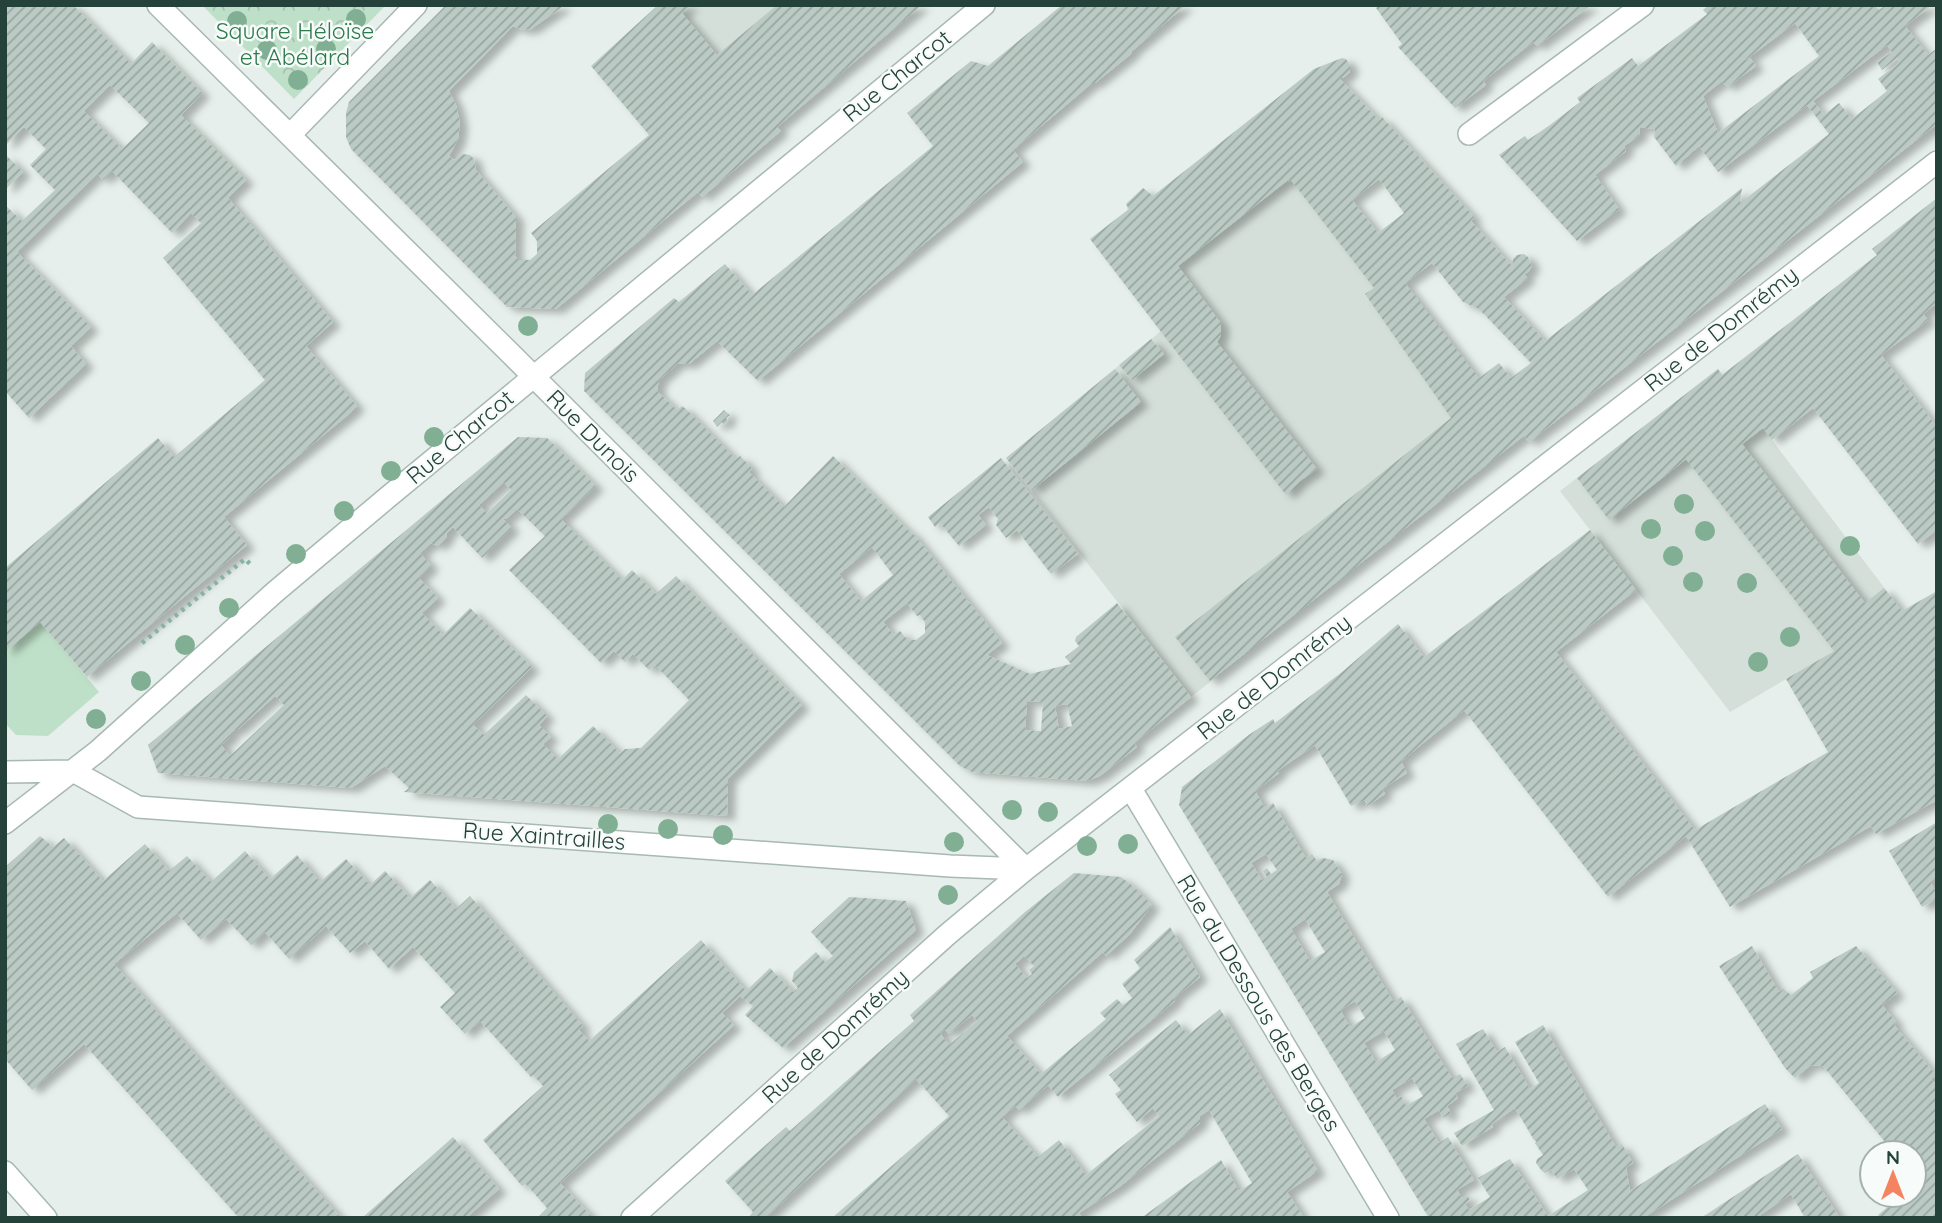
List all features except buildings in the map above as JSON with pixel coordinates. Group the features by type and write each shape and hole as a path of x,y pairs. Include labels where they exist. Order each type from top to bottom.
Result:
{"street":[{"name":"Rue Dunois","path":"158,5 1026,869"},
{"path":"290,135 416,5"},
{"name":"Rue Charcot","path":"5,823 98,751 275,592 533,376 984,5"},
{"path":"1469,134 1643,5"},
{"name":"Rue de Domrémy","path":"632,1218 948,934 1026,869 1937,162"},
{"path":"5,772 73,771"},
{"name":"Rue Xaintrailles","path":"73,771 138,807 936,865 1026,869"},
{"name":"Rue du Dessous des Berges","path":"1131,789 1388,1218"},
{"path":"5,1172 46,1218"}],"path":[{"path":"142,643 245,559 251,565"}],"shaded area":[{"path":"675,5 922,5 777,127"},
{"path":"1314,69 1353,107 1332,189 1525,436 1191,697 1006,458 1161,331 1126,204 1143,188 1153,196"},
{"path":"1718,369 1902,611 1730,712 1560,491"}],"green space":[{"name":"Square Héloïse et Abélard","path":"202,5 386,5 294,99"},
{"path":"40,622 99,692 48,736 16,735 5,723 5,652"}]}
